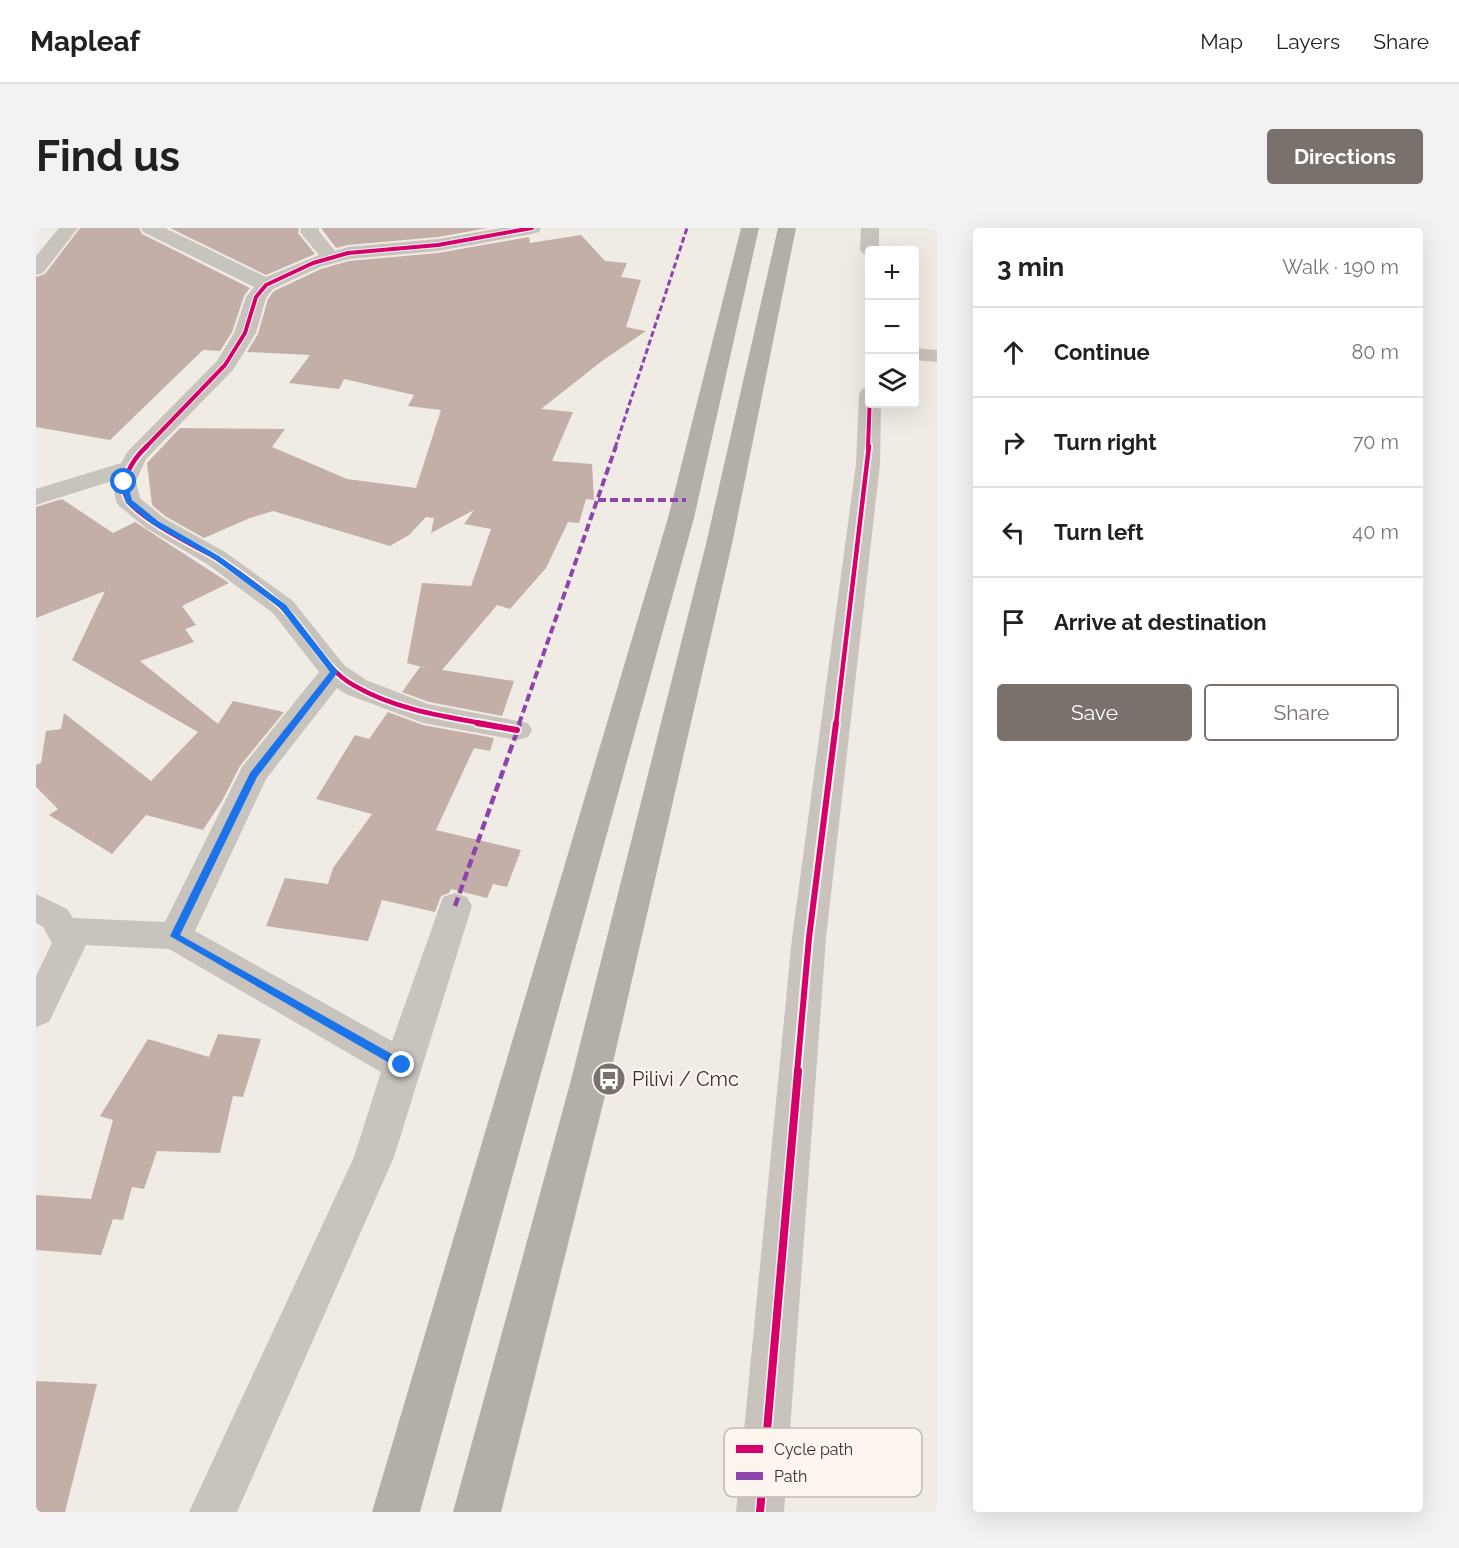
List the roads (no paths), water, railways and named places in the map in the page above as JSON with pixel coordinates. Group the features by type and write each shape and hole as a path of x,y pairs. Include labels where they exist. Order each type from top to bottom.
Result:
{"highway":[{"path":"396,1512 681,518 750,228"},
{"path":"477,1512 596,1057 719,544 787,228"}],"street":[{"path":"36,269 69,228"},
{"path":"150,228 266,285"},
{"path":"310,228 309,232 313,239 331,258"},
{"path":"517,730 423,713 356,687 334,672 283,607 216,558 155,523 128,501 124,482 136,456 225,365 245,333 256,297 266,285 313,263 348,253 438,244 490,231 532,228"},
{"path":"870,228 870,246"},
{"path":"919,354 937,356"},
{"path":"767,1428 809,938 868,464 870,408"},
{"path":"37,497 129,468"},
{"path":"175,936 253,775 334,672"},
{"path":"213,1512 374,1157 455,906"},
{"path":"36,907 55,918 70,943 36,1012"},
{"path":"62,931 175,936 402,1065"},
{"path":"760,1512 761,1497"}],"place":[{"name":"Pilivi / Cmc","path":"609,1079"}]}
